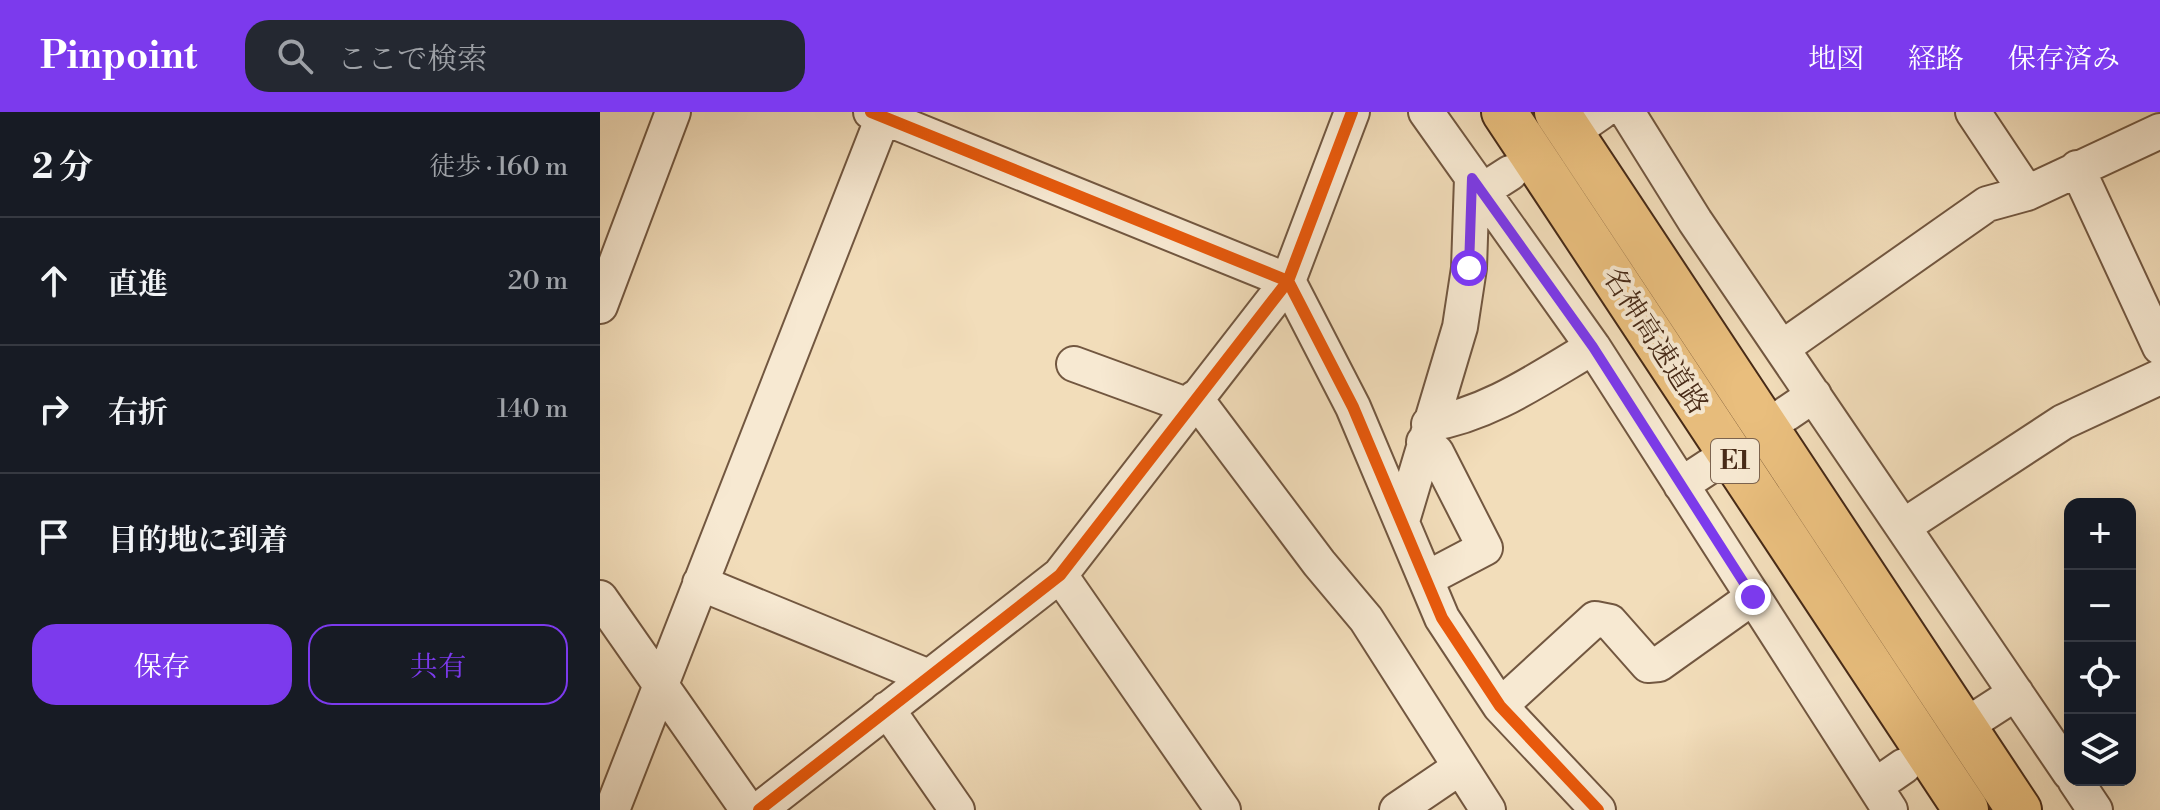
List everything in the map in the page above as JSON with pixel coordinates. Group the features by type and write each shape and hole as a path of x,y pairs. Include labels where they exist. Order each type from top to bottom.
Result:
{"highway":[{"name":"名神高速道路","path":"1504,112 1966,810"},
{"name":"名神高速道路","path":"1582,115 2019,810"}],"street":[{"path":"600,306 673,112"},
{"path":"759,810 1060,575 1288,281 1352,112"},
{"path":"1426,112 1593,347 1882,798 1904,766"},
{"path":"1627,112 1695,221 1782,348 1800,405 1904,526 2064,764"},
{"path":"1973,112 2027,193"},
{"path":"612,810 879,113 1288,281 1353,407 1442,618 1500,706 1598,810"},
{"path":"1782,348 1987,204 2027,193 2160,131"},
{"path":"1904,526 2063,422 2158,375 2077,168"},
{"path":"1477,184 1510,173"},
{"path":"1402,521 1460,327 1477,184"},
{"path":"1427,433 1494,405 1593,347"},
{"path":"1074,364 1192,402 1366,619 1488,810"},
{"path":"1426,579 1485,548 1427,433"},
{"path":"1681,485 1710,466"},
{"path":"1060,575 1223,810"},
{"path":"700,583 929,677"},
{"path":"1500,706 1595,619 1610,622 1648,665 1659,664 1753,597"},
{"path":"600,598 748,810"},
{"path":"1982,715 2016,693"},
{"path":"887,709 957,810"},
{"path":"1397,810 1459,768"},
{"path":"2079,786 2095,810"}],"cycle path":[{"path":"871,112 1288,281 1353,407 1442,618 1500,706 1598,810"},
{"path":"759,810 1060,575 1288,281 1352,112"}],"route":[{"path":"1469,268 1468,199 1472,178 1593,347 1753,597"}]}
